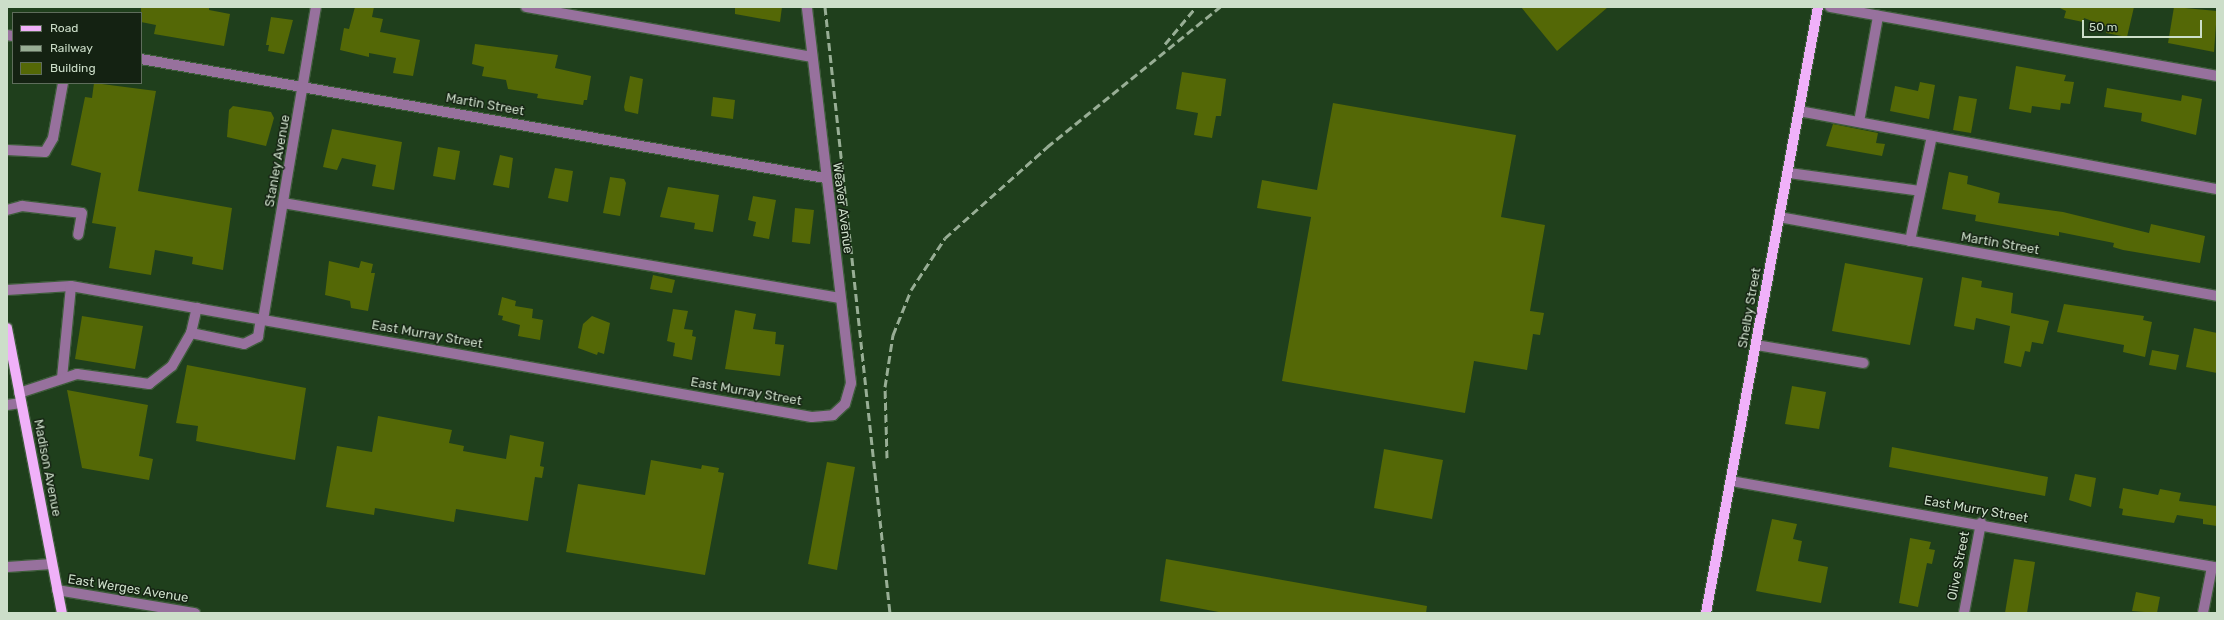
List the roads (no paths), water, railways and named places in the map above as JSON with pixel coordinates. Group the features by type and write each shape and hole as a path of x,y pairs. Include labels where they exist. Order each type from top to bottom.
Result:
{"main road":[{"name":"Shelby Street","path":"1706,613 1779,217 1789,173 1818,7"},
{"name":"Madison Avenue","path":"7,328 11,368 20,398 62,613"}],"street":[{"name":"Stanley Avenue","path":"191,333 244,344 258,337 283,203 316,7"},
{"path":"526,7 812,57"},
{"name":"Weaver Avenue","path":"807,7 825,178 851,383 840,410"},
{"path":"1830,7 2217,76"},
{"path":"1859,122 1878,16"},
{"name":"Martin Street","path":"142,58 825,178"},
{"path":"7,150 45,152 52,138 63,84"},
{"path":"1799,111 2217,188"},
{"path":"1910,241 1932,136"},
{"path":"1789,173 1920,190"},
{"path":"283,203 840,298"},
{"path":"7,210 22,206 82,213 78,235"},
{"name":"Martin Street","path":"1779,217 2217,296"},
{"path":"62,378 71,286"},
{"name":"East Murray Street","path":"7,290 71,286 812,417 822,417 840,410"},
{"path":"7,405 62,378 77,374 149,384 172,366 191,333 197,308"},
{"path":"1756,345 1864,363"},
{"name":"East Murry Street","path":"1731,481 1980,523 2214,568"},
{"name":"Olive Street","path":"1964,613 1980,523"},
{"name":"East Werges Avenue","path":"7,567 52,564"},
{"path":"2203,613 2214,568"},
{"name":"East Werges Avenue","path":"57,590 195,613"}],"railway":[{"path":"825,7 890,613"},
{"path":"1165,44 1196,7"},
{"path":"887,458 885,387 893,335 911,290 945,238 1047,147 1220,7"}]}
